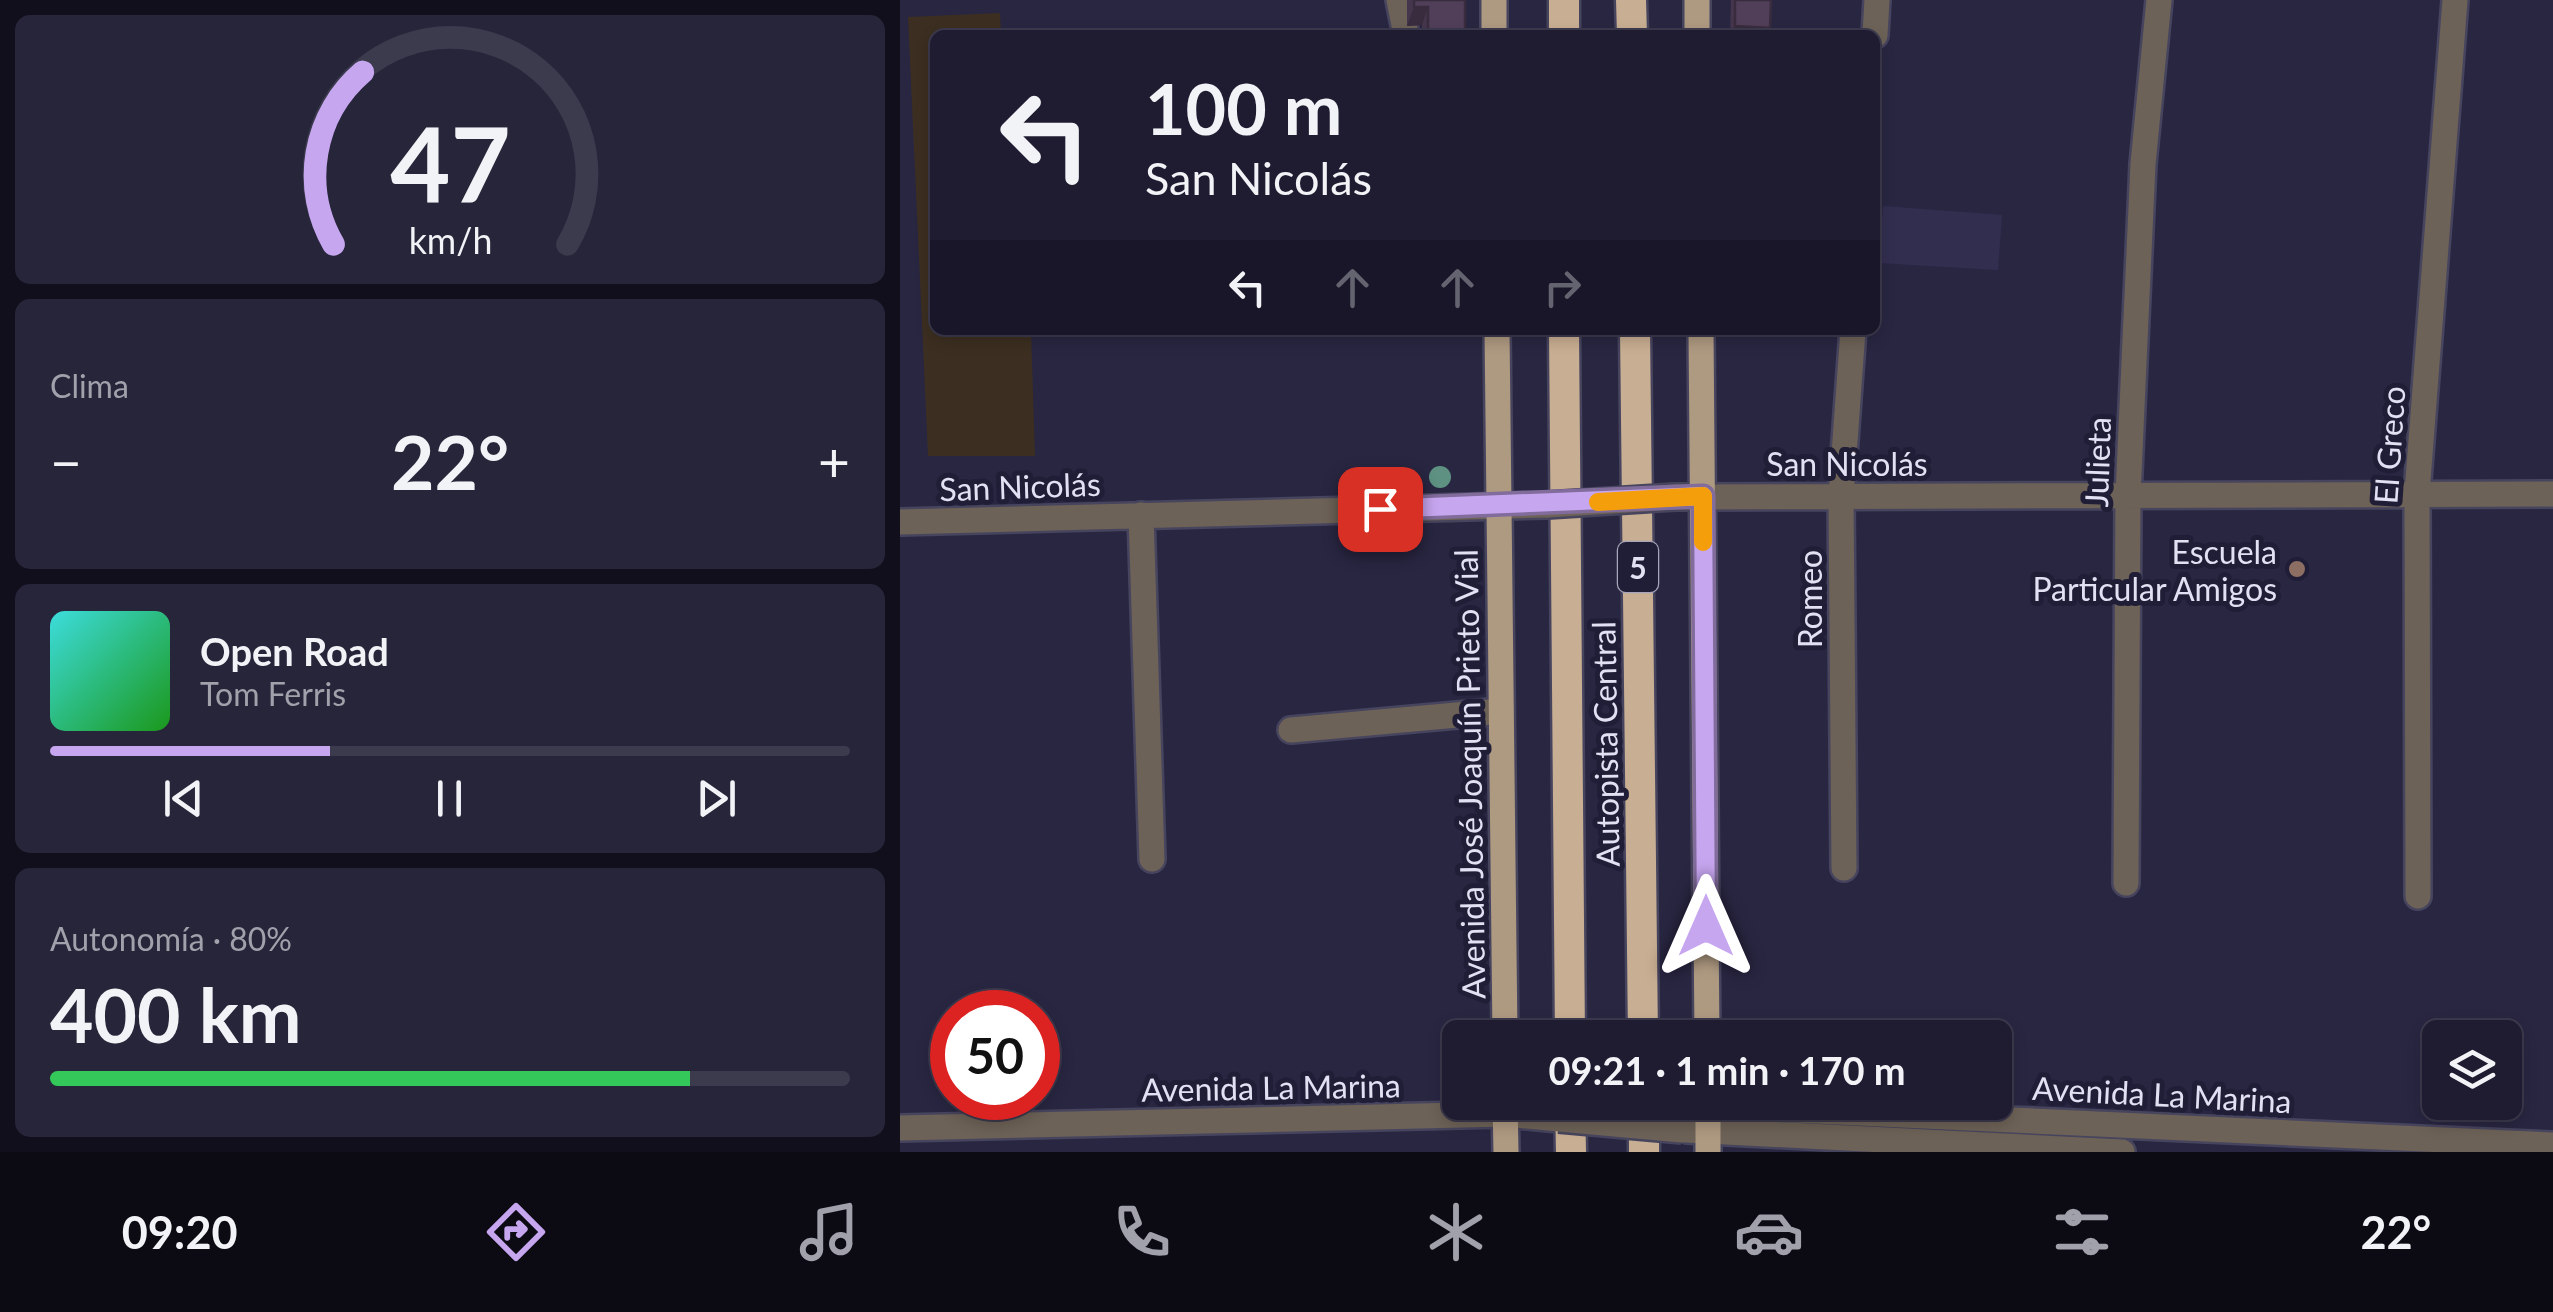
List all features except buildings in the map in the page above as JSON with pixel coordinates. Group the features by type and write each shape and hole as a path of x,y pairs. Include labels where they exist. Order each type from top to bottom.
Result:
{"highway":[{"path":"1564,0 1564,30"},
{"path":"1631,0 1632,30"},
{"name":"Autopista Central","path":"1564,335 1570,1020"},
{"name":"Autopista Central","path":"1635,335 1643,1020"},
{"path":"1566,1120 1571,1152"},
{"path":"1644,1120 1644,1152"}],"main road":[{"path":"1494,0 1494,30"},
{"path":"1696,0 1697,30"},
{"name":"Avenida José Joaquín Prieto Vial","path":"1497,335 1505,1020"},
{"path":"1700,335 1707,1020"},
{"path":"1505,1120 1506,1152"}],"street":[{"path":"1399,0 1405,30"},
{"path":"1875,30 1878,0"},
{"name":"Julieta","path":"2126,883 2128,495 2142,164 2159,0"},
{"name":"El Greco","path":"2418,896 2417,493 2455,0"},
{"name":"Romeo","path":"1844,868 1841,496 1853,335"},
{"name":"San Nicolás","path":"900,522 1547,505 1675,496 2553,494"},
{"name":"San Nicolás","path":"1141,515 1152,859"},
{"path":"1290,730 1501,711"},
{"name":"Avenida La Marina","path":"900,1128 1442,1110"},
{"name":"Avenida La Marina","path":"1610,1120 1699,1138 2122,1152"},
{"name":"Avenida La Marina","path":"1912,1120 2154,1139 2553,1145"}],"shaded area":[{"path":"1000,13 1001,30 930,30 930,335 1031,335 1035,456 928,456 908,17"},
{"path":"1883,206 2002,215 1998,270 1880,263"}],"slow traffic":[{"path":"1598,502 1703,496 1703,542"}],"place":[{"name":"Escuela Particular Amigos","path":"2297,569"}],"route":[{"path":"1380,509 1703,496 1706,926"}]}
